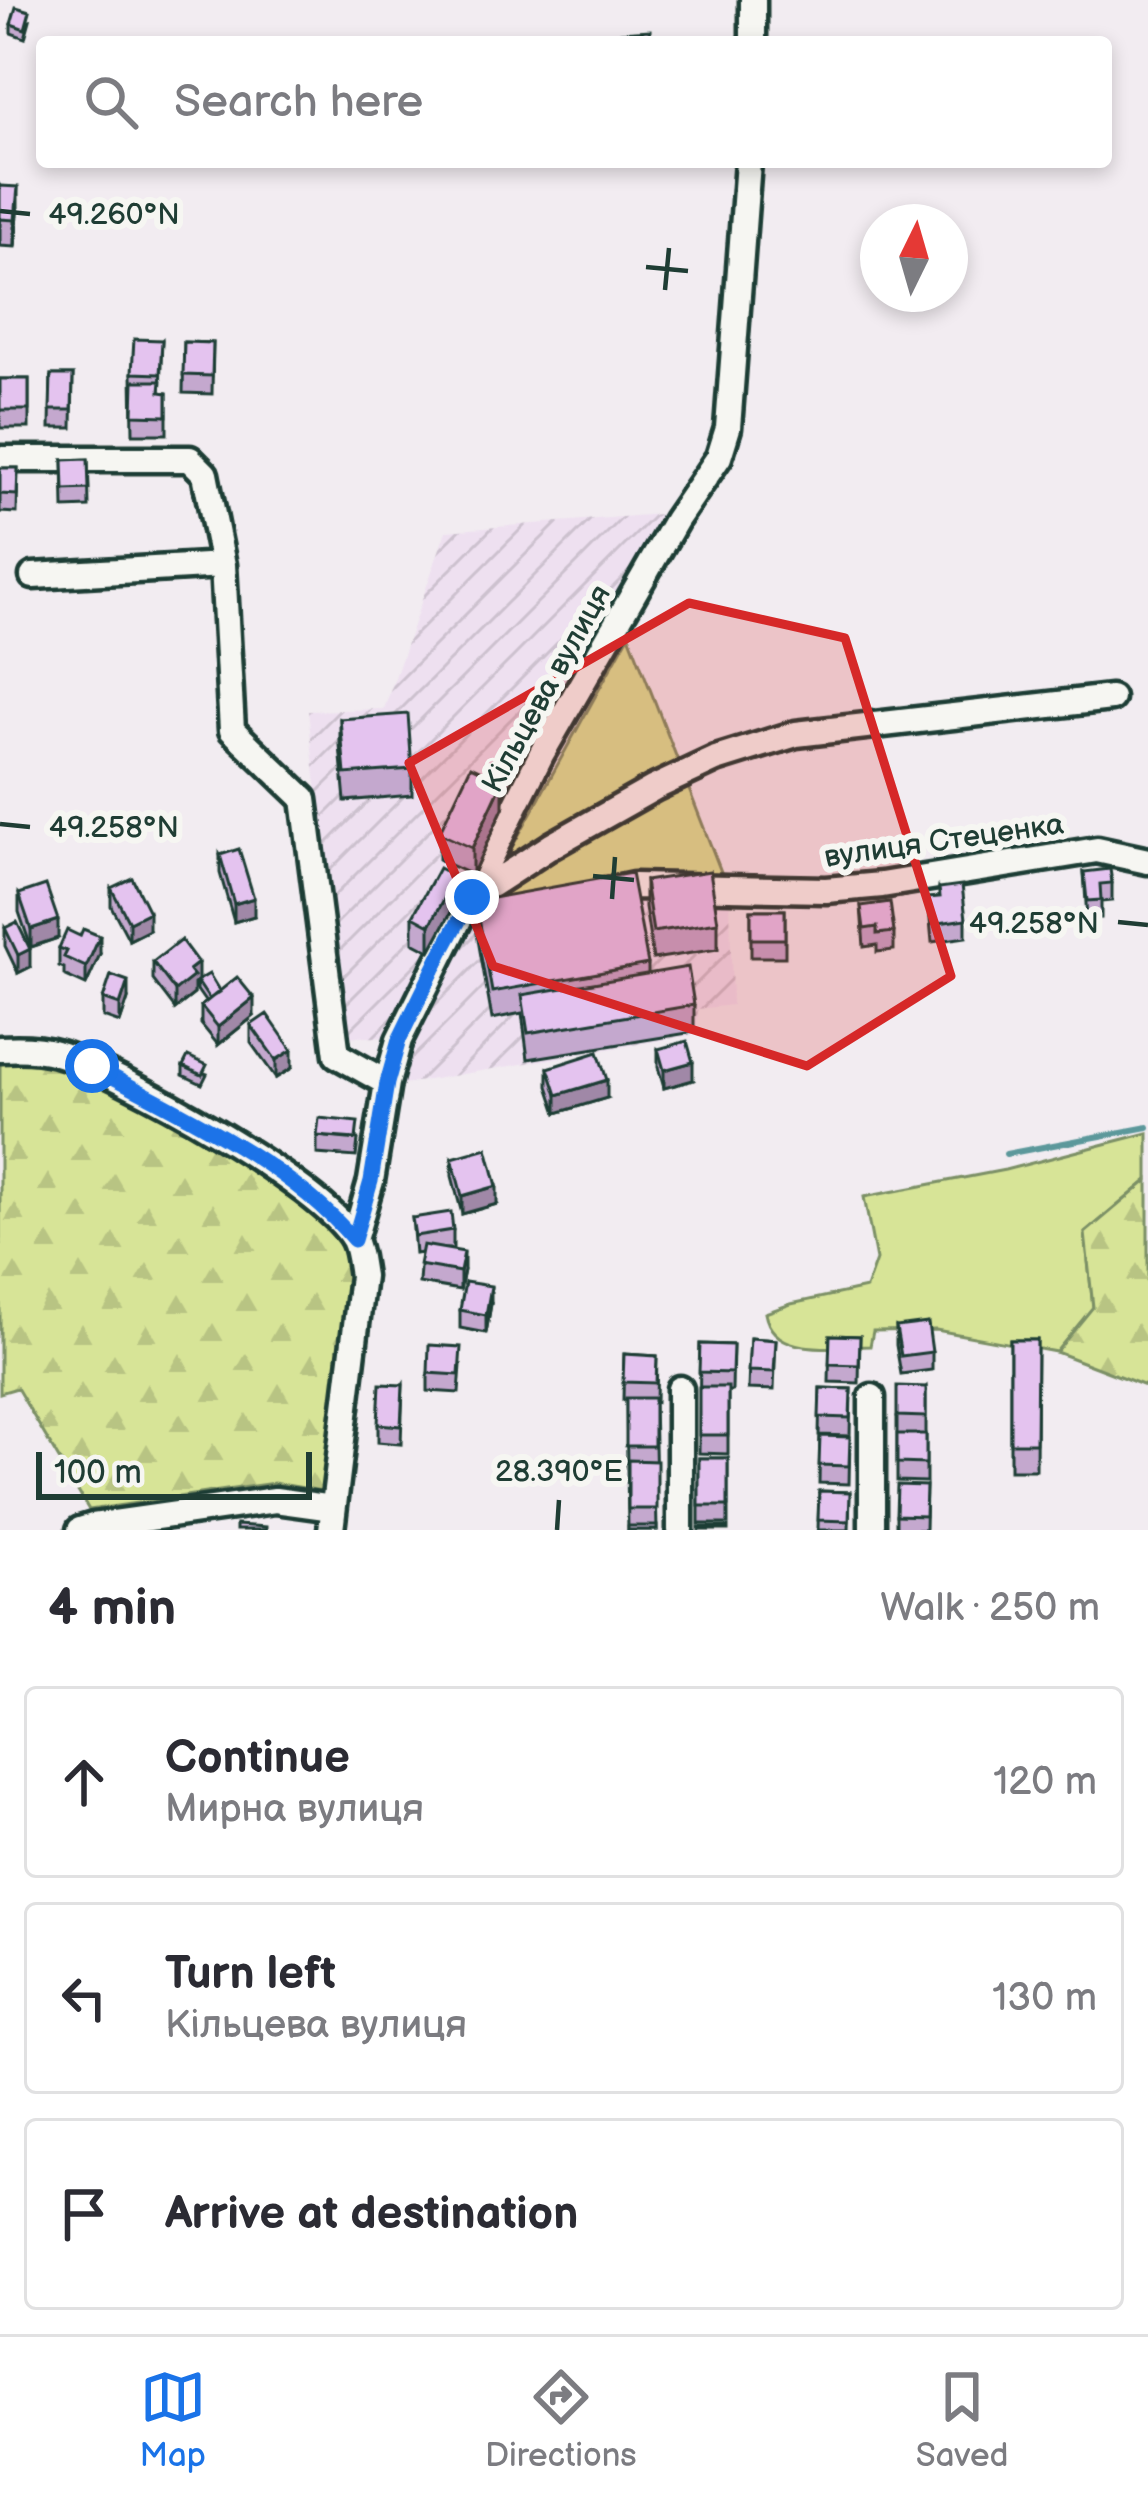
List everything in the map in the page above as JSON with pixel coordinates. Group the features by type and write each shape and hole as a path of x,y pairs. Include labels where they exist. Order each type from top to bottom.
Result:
{"street":[{"path":"753,0 753,36"},
{"name":"Кільцева вулиця","path":"354,1240 371,1181 399,1040 442,952 472,910 542,753 676,520 718,458 728,428 748,168"},
{"path":"0,459 190,459 205,473 224,566 232,730 304,799 337,1055 387,1083"},
{"path":"33,576 224,566"},
{"path":"472,910 551,845 716,759 796,734 1111,698"},
{"name":"вулиця Стеценка","path":"591,894 634,886 826,890 882,886 1096,850 1148,861"},
{"path":"0,1049 51,1052 92,1066 289,1178 354,1240 362,1276 332,1519 275,1500 80,1530"},
{"path":"680,1390 680,1530"},
{"path":"872,1397 872,1530"}],"highlighted area":[{"path":"689,603 845,638 951,976 807,1066 493,966 409,763"}],"shaded area":[{"path":"660,514 533,752 390,1038 343,1036 308,711 384,709 446,531"},
{"path":"634,891 730,895 732,1005 698,1009 697,1034 399,1085 409,1043 472,920"}],"green space":[{"path":"629,635 730,895 634,891 472,920"},
{"path":"0,1057 50,1061 88,1074 285,1185 335,1229 355,1279 328,1492 274,1483 89,1510 17,1388 0,1393"},
{"path":"1148,1133 1148,1180 1085,1233 1093,1308 1056,1352 936,1330 873,1331 870,1346 807,1346 780,1337 770,1327 765,1313 866,1288 876,1260 864,1197 1005,1170"},
{"path":"1148,1180 1148,1387 1056,1352 1093,1307 1085,1233"}],"building":[{"path":"16,7 30,11 25,29 11,24"},
{"path":"650,30 650,36 621,36 621,32"},
{"path":"0,186 18,187 15,220 0,219"},
{"path":"134,339 162,340 160,374 132,373"},
{"path":"184,342 213,343 212,376 183,375"},
{"path":"51,375 73,375 72,410 50,410"},
{"path":"0,379 29,379 29,410 0,410"},
{"path":"134,381 161,381 160,392 167,393 167,416 133,415"},
{"path":"88,459 89,489 64,490 63,460"},
{"path":"0,468 18,468 17,495 0,494"},
{"path":"408,714 412,769 345,774 340,719"},
{"path":"471,766 503,781 472,848 439,833"},
{"path":"239,849 254,898 234,904 220,855"},
{"path":"439,868 456,877 430,925 413,916"},
{"path":"1110,869 1112,883 1100,884 1101,900 1087,901 1084,872"},
{"path":"710,871 718,922 653,932 645,881"},
{"path":"631,873 648,964 492,992 476,901"},
{"path":"132,878 149,912 129,922 111,888"},
{"path":"46,885 58,920 31,929 19,894"},
{"path":"962,885 966,919 932,924 928,898 940,897 939,888"},
{"path":"890,902 894,932 877,934 877,927 864,929 861,906"},
{"path":"751,910 785,910 785,939 751,939"},
{"path":"17,922 30,949 18,955 5,928"},
{"path":"83,929 100,936 86,967 64,957 67,951 59,948 67,930 80,936"},
{"path":"181,940 198,963 189,970 194,976 175,991 153,962"},
{"path":"688,967 694,1005 528,1033 522,995"},
{"path":"209,974 220,992 209,999 197,981"},
{"path":"111,975 128,981 120,1005 103,999"},
{"path":"237,977 254,998 218,1027 201,1006"},
{"path":"267,1014 292,1050 276,1060 251,1025"},
{"path":"687,1041 693,1062 664,1070 658,1049"},
{"path":"598,1052 607,1080 557,1095 548,1068"},
{"path":"188,1056 207,1065 202,1075 183,1066"},
{"path":"319,1118 358,1122 356,1139 317,1136"},
{"path":"487,1148 497,1186 462,1196 452,1158"},
{"path":"451,1212 453,1230 415,1236 412,1218"},
{"path":"423,1245 464,1252 460,1272 419,1265"},
{"path":"465,1282 491,1286 486,1315 460,1310"},
{"path":"928,1323 932,1352 901,1356 896,1327"},
{"path":"830,1335 860,1336 859,1365 829,1364"},
{"path":"750,1338 776,1340 774,1372 748,1371"},
{"path":"1010,1340 1037,1340 1036,1443 1010,1443"},
{"path":"700,1344 733,1345 732,1373 699,1372"},
{"path":"429,1345 461,1347 459,1375 428,1373"},
{"path":"624,1354 657,1356 656,1383 623,1382"},
{"path":"380,1384 403,1385 401,1426 378,1424"},
{"path":"897,1386 926,1387 926,1417 897,1416"},
{"path":"699,1387 728,1387 728,1435 699,1435"},
{"path":"820,1388 851,1389 850,1418 819,1417"},
{"path":"626,1398 654,1398 654,1446 626,1446"},
{"path":"897,1434 926,1434 926,1464 897,1463"},
{"path":"820,1436 850,1437 849,1466 819,1465"},
{"path":"699,1458 728,1458 728,1506 699,1506"},
{"path":"628,1460 657,1461 657,1509 628,1509"},
{"path":"897,1485 926,1486 925,1516 896,1515"},
{"path":"819,1491 850,1492 849,1521 818,1520"},
{"path":"236,1525 266,1527 266,1530 236,1530"},
{"path":"628,1526 657,1526 657,1530 628,1530"}],"waterway":[{"path":"1006,1154 1148,1127"}],"route":[{"path":"92,1066 289,1178 354,1240 371,1181 399,1040 472,897"}]}
